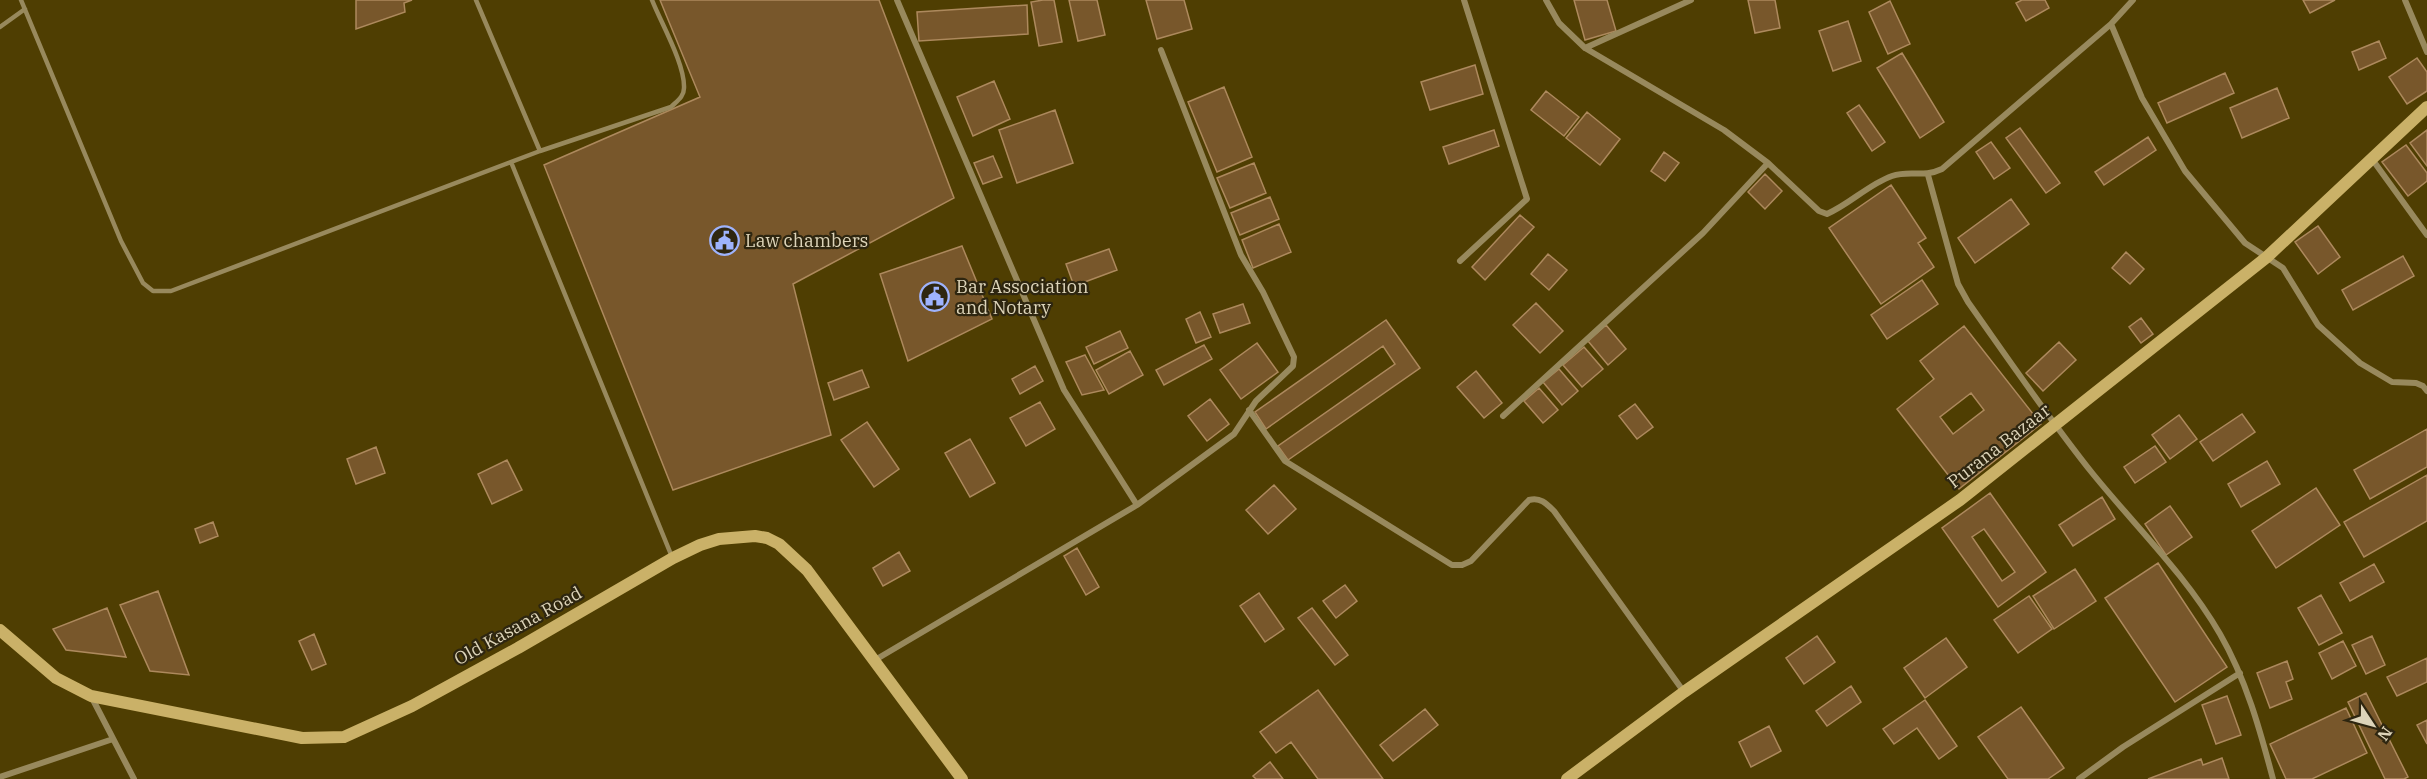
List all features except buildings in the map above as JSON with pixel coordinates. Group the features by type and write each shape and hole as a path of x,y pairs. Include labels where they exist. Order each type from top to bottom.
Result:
{"street":[{"path":"897,0 1064,390 1137,505"},
{"path":"1460,261 1527,199 1464,0"},
{"path":"1546,0 1559,23 1585,48 1715,124 1768,163 1819,211 1827,214 1890,177 1902,174 1928,175 1942,169 2111,24 2133,0"},
{"path":"1585,48 1691,0"},
{"path":"2405,0 2427,52"},
{"path":"2111,24 2142,98 2185,171 2245,243 2290,276 2318,325 2360,363 2392,382 2416,383 2427,391"},
{"path":"875,660 1137,505 1234,434 1250,410 1293,366 1294,357 1263,292 1241,255 1161,50"},
{"name":"Purana Bazaar","path":"1567,779 1684,692 1960,500 2267,257 2427,107"},
{"path":"2372,158 2427,235"},
{"path":"1503,416 1703,233 1768,163"},
{"path":"1928,175 1958,284 2055,425 2092,473 2169,562 2220,634 2240,673 2261,732 2273,779"},
{"path":"1250,410 1285,461 1452,564 1462,565 1472,561 1529,500 1536,498 1544,501 1554,511 1684,692"},
{"name":"Old Kasana Road","path":"0,630 56,678 91,696 302,738 324,740 344,737 412,706 518,648 673,558 718,539 755,536 767,538 779,544 807,570 962,779"},
{"path":"2079,779 2123,747 2240,673"},
{"path":"91,696 134,779"},
{"path":"0,777 113,739"}],"lane":[{"path":"21,0 121,241 143,283 153,291 171,291 540,151 659,112 681,98 684,90 682,74 652,0"},
{"path":"476,0 540,151"},
{"path":"0,27 25,9"},
{"path":"511,162 673,558"}],"place":[{"name":"Law chambers","path":"724,241"},
{"name":"Bar Association and Notary","path":"935,297"}]}
